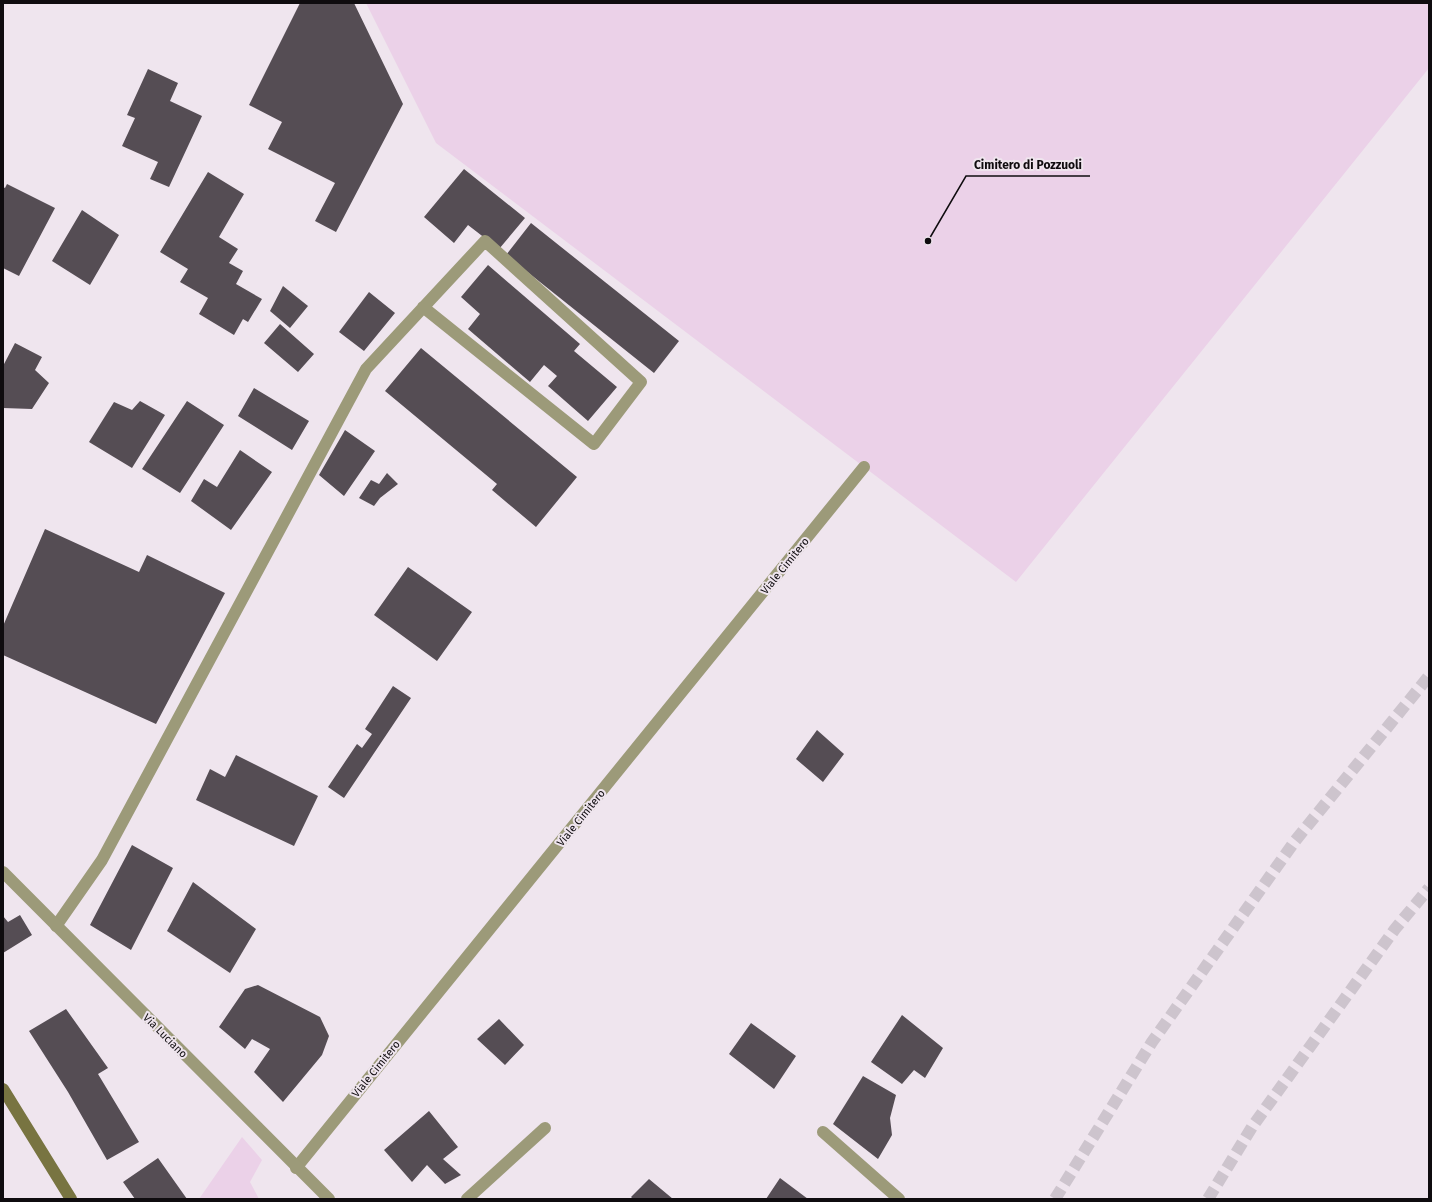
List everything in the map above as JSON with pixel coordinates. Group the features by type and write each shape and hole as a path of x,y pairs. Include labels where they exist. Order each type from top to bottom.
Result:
{"main road":[{"path":"3,1089 71,1199"}],"street":[{"path":"56,926 102,860 366,369 423,307 484,241 641,382 594,444 423,307"},
{"name":"Viale Cimitero","path":"296,1168 864,467"},
{"name":"Via Luciano","path":"3,872 296,1168 329,1199"},
{"path":"467,1199 545,1128"},
{"path":"823,1132 899,1199"}],"shaded area":[{"path":"366,3 1429,3 1429,68 1016,582 436,143"},
{"path":"242,1137 262,1160 250,1182 259,1199 199,1199"}],"building":[{"path":"300,3 354,3 403,104 336,232 315,221 335,183 268,149 282,122 249,105"},
{"path":"148,69 178,83 170,101 202,116 169,187 150,179 158,162 122,146 135,118 127,115"},
{"path":"464,169 525,218 499,249 468,225 454,243 424,217"},
{"path":"208,172 244,194 219,237 238,249 229,263 243,271 236,284 262,299 248,322 243,319 234,335 199,314 208,298 180,282 188,269 160,252"},
{"path":"7,184 55,208 19,276 3,268 3,187 5,188"},
{"path":"82,210 119,235 90,285 52,261"},
{"path":"531,223 679,341 654,373 506,255"},
{"path":"488,265 580,344 574,351 617,387 588,421 548,386 557,376 544,365 530,382 468,329 480,314 461,297"},
{"path":"283,286 308,306 290,328 270,311"},
{"path":"369,292 395,313 364,351 339,332"},
{"path":"280,324 314,354 298,372 264,343"},
{"path":"15,343 42,357 35,370 49,383 32,409 3,408 3,366"},
{"path":"421,348 577,477 536,527 492,490 497,484 385,391"},
{"path":"254,388 309,421 292,450 238,416"},
{"path":"140,401 165,415 132,468 89,442 114,402 132,410"},
{"path":"187,401 224,425 180,493 142,469"},
{"path":"345,430 375,451 344,496 319,475"},
{"path":"240,450 272,472 231,530 191,501 204,479 217,487"},
{"path":"387,473 398,484 380,498 374,506 359,498 371,480 379,484"},
{"path":"45,529 139,572 147,555 225,593 156,724 3,655 3,626"},
{"path":"408,567 472,612 437,661 374,615"},
{"path":"393,686 411,698 344,798 328,787 357,744 362,748 372,734 365,729"},
{"path":"817,730 844,754 823,782 796,759"},
{"path":"236,755 318,796 294,846 196,800 210,769 225,777"},
{"path":"132,845 173,868 131,950 90,925"},
{"path":"193,882 256,929 230,973 167,931"},
{"path":"20,915 32,935 3,953 3,916 8,922"},
{"path":"258,985 320,1017 329,1036 322,1055 283,1102 254,1072 270,1049 252,1039 245,1049 219,1027 245,989"},
{"path":"66,1009 108,1068 98,1074 139,1142 107,1160 68,1092 29,1031"},
{"path":"902,1015 943,1048 925,1078 914,1070 902,1084 871,1062"},
{"path":"499,1019 524,1045 505,1065 477,1039"},
{"path":"751,1023 796,1056 774,1089 729,1054"},
{"path":"863,1076 896,1095 890,1118 892,1135 878,1159 833,1124"},
{"path":"429,1111 458,1147 443,1159 461,1175 445,1184 427,1165 412,1182 384,1150"},
{"path":"158,1158 187,1199 135,1199 123,1182"},
{"path":"780,1178 808,1199 766,1199"},
{"path":"649,1179 673,1199 633,1199 631,1197"}],"tunnel":[{"path":"1055,1199 1152,1042 1295,841 1429,676"},
{"path":"1208,1199 1252,1127 1395,929 1429,888"}],"place":[{"name":"Cimitero di Pozzuoli","path":"928,241"}]}
